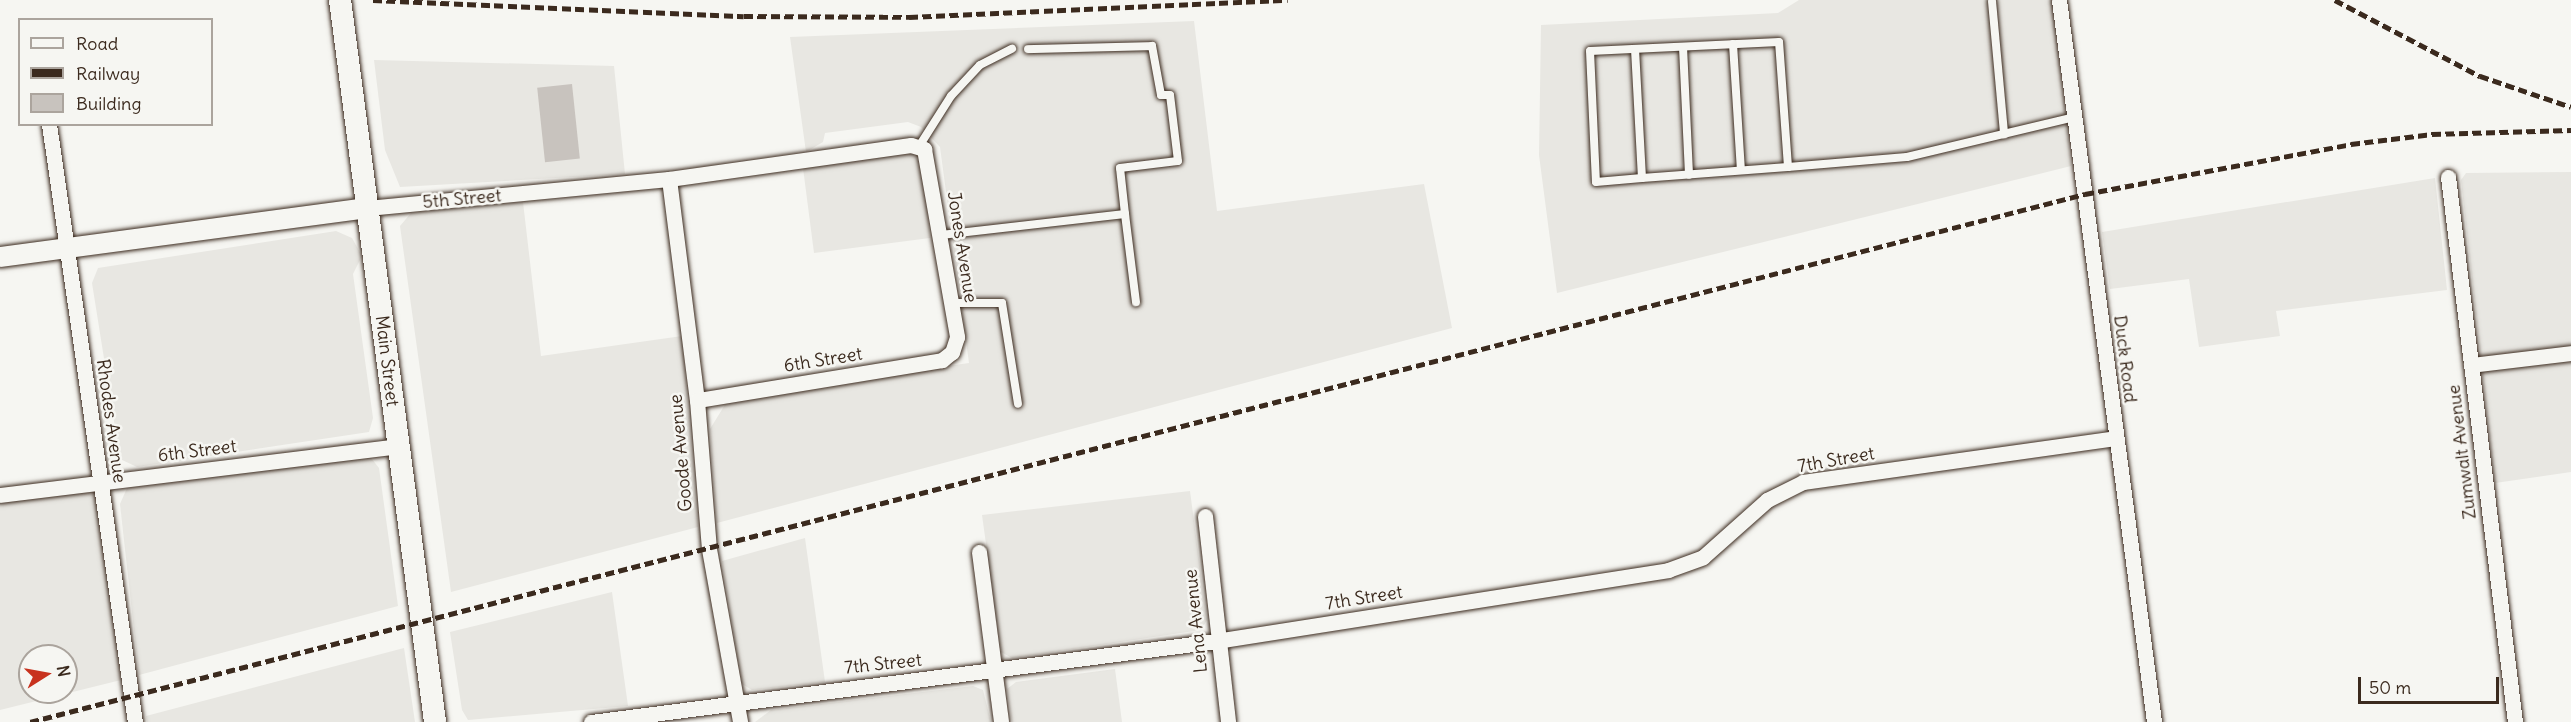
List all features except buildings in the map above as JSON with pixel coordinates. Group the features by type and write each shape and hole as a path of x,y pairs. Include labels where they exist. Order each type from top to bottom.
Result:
{"main road":[{"name":"Main Street","path":"340,0 435,722"}],"street":[{"name":"Duck Road","path":"2059,0 2154,722"},
{"name":"Rhodes Avenue","path":"49,126 135,722"},
{"name":"5th Street","path":"0,257 367,208 669,179 921,148"},
{"name":"Jones Avenue","path":"921,148 941,235 957,337 952,352"},
{"name":"Zumwalt Avenue","path":"2448,177 2514,722"},
{"name":"Goode Avenue","path":"669,179 697,400 709,549 740,722"},
{"name":"6th Street","path":"697,400 942,360 952,352"},
{"path":"2471,365 2571,353"},
{"name":"7th Street","path":"592,722 683,715 737,701 995,671 1216,641 1668,570 1703,557 1767,500 1803,482 2115,438"},
{"name":"6th Street","path":"0,495 398,446"},
{"name":"Lena Avenue","path":"1205,516 1216,641 1228,722"},
{"path":"979,552 1002,722"}],"lane":[{"path":"1992,1 2004,134"},
{"path":"1788,166 1779,42 1590,51 1596,182 1907,157 2075,117"},
{"path":"1733,45 1741,170"},
{"path":"1028,49 1152,46 1161,95 1170,95 1178,161 1120,168 1136,302"},
{"path":"1683,47 1689,175"},
{"path":"921,148 951,96 980,65 1012,49"},
{"path":"1635,49 1642,178"},
{"path":"941,235 1125,214"},
{"path":"951,303 1002,303 1018,404"}],"shaded area":[{"path":"1799,0 2052,0 2071,166 1557,293 1539,155 1541,25 1778,13"},
{"path":"1194,21 1217,211 1424,184 1452,328 717,523 710,429 726,403 748,395 969,363 940,147 921,127 908,122 825,133 823,142 806,152 790,37"},
{"path":"374,60 614,66 625,174 400,187 385,150"},
{"path":"911,152 922,165 930,238 814,253 803,168"},
{"path":"2571,172 2571,472 2495,483 2461,180 2466,173"},
{"path":"2435,178 2447,290 2276,311 2280,336 2199,347 2189,279 2110,289 2102,232"},
{"path":"523,202 541,356 682,336 698,527 451,592 400,226 411,213"},
{"path":"336,231 352,238 362,256 353,274 373,418 369,432 137,467 120,459 92,283 98,268"},
{"path":"368,454 379,468 398,606 139,675 120,504 127,488"},
{"path":"84,490 96,497 101,515 121,680 78,691 78,644 18,644 18,704 24,704 0,710 0,502"},
{"path":"1190,491 1207,620 1201,630 1012,658 1001,652 982,515"},
{"path":"805,538 825,682 752,690 742,684 722,561"},
{"path":"612,592 628,706 468,720 462,710 450,632"},
{"path":"404,648 415,722 147,722 146,716"},
{"path":"1115,669 1122,722 1012,722 1007,689 1016,682"},
{"path":"973,686 983,690 991,722 755,722 771,710"}],"railway":[{"path":"373,0 744,16 909,17 1288,0"},
{"path":"2335,0 2480,76 2571,107"},
{"path":"30,722 2085,194 2351,144 2432,134 2571,130"}]}
